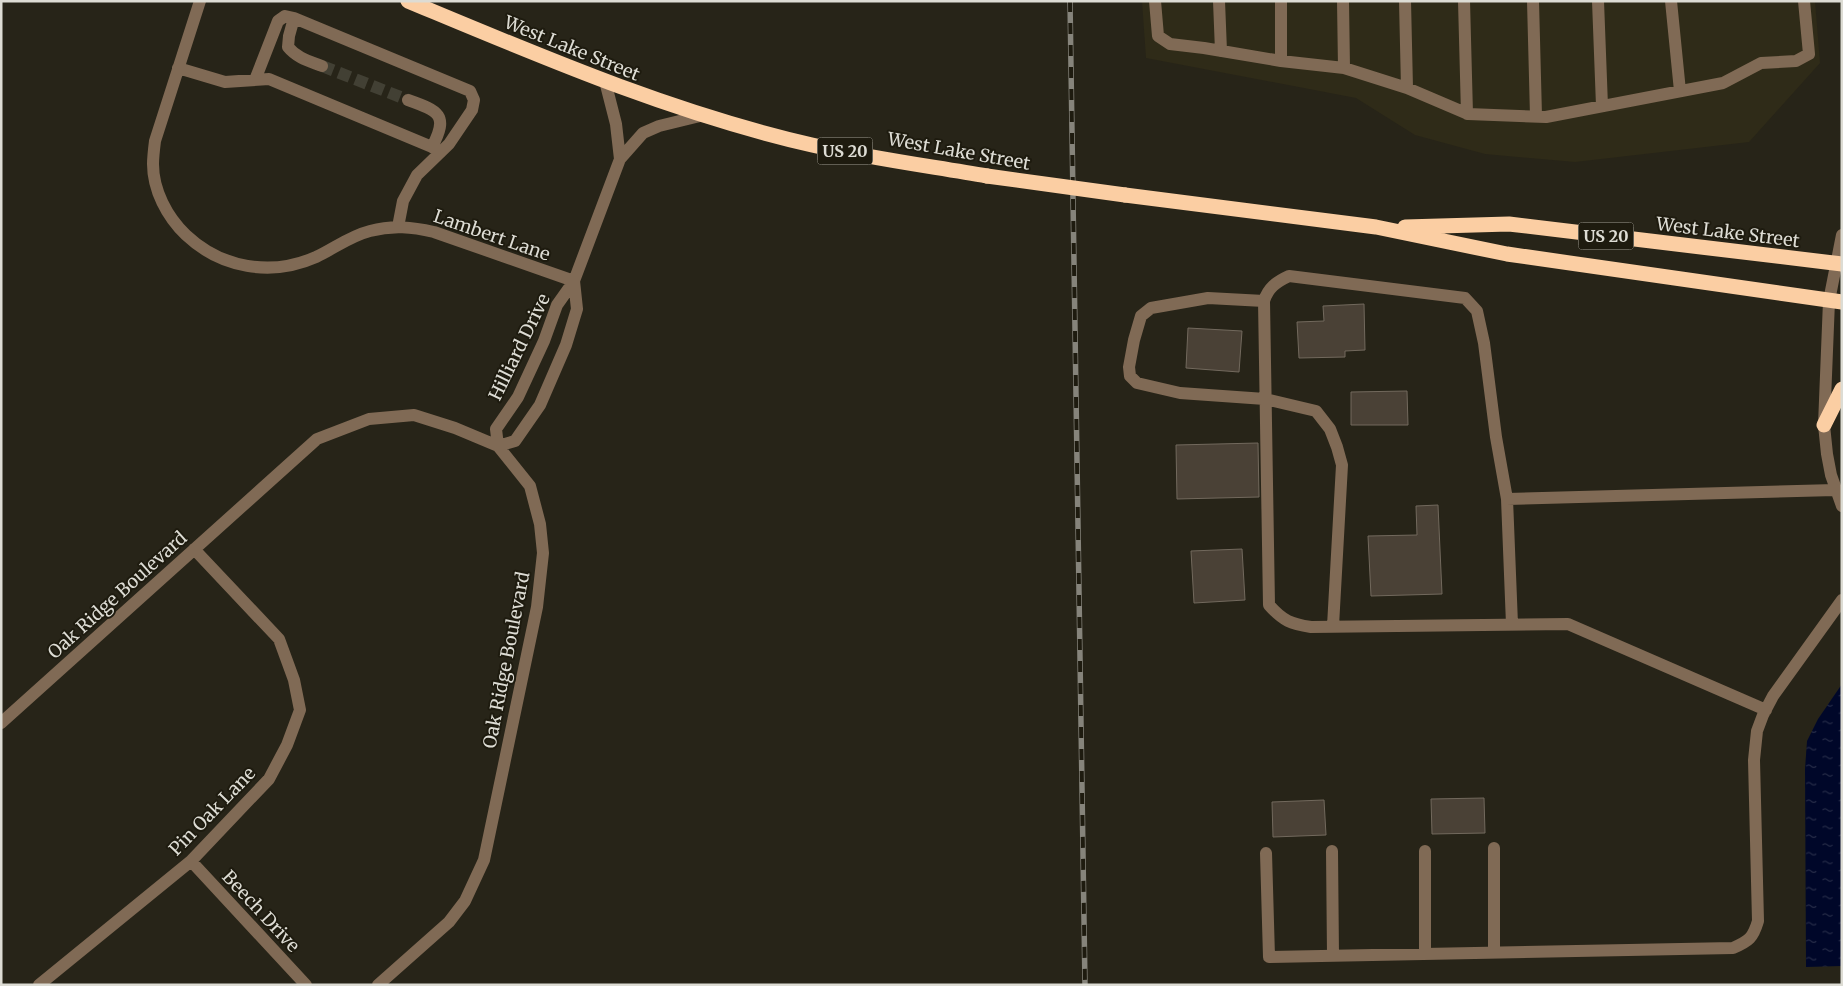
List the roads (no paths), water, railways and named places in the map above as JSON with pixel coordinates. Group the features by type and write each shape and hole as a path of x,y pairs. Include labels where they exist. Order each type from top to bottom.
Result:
{"highway":[{"name":"West Lake Street","path":"408,1 638,94 704,115 812,145 987,176 1376,227 1507,254 1835,301"},
{"name":"West Lake Street","path":"1376,227 1509,224 1839,264"},
{"path":"1824,426 1842,389"}],"street":[{"name":"Lambert Lane","path":"200,1 155,141 153,164 156,186 164,206 176,226 193,242 212,255 234,264 258,268 280,268 299,264 318,256 347,239 369,231 412,227 434,232 574,281"},
{"path":"1155,1 1158,36 1170,44 1281,61 1344,68 1407,88 1467,114 1546,117 1723,83 1761,63 1796,60 1809,54 1804,1"},
{"path":"1219,1 1221,51"},
{"path":"1281,1 1281,61"},
{"path":"1343,1 1344,68"},
{"path":"1405,1 1407,88"},
{"path":"1464,1 1467,114"},
{"path":"1533,1 1536,116"},
{"path":"1598,1 1602,106"},
{"path":"1671,1 1680,91"},
{"path":"178,68 225,82 255,80 269,79 436,150 449,144 472,110 474,100 470,91 294,18 285,16 278,21 255,80"},
{"path":"294,18 288,36 288,47 301,58 322,66"},
{"name":"Hilliard Drive","path":"605,81 616,124 620,159"},
{"path":"398,227 403,200 417,176 436,150 441,121 437,114 408,100"},
{"name":"Hilliard Drive","path":"574,281 577,309 566,345 540,405 514,441 498,446 496,429 518,397 544,341 557,305 574,281 620,159 643,133 659,126 704,115"},
{"path":"1842,235 1824,426 1827,454 1835,490 1842,506"},
{"path":"1512,624 1507,499 1496,437 1484,343 1477,312 1465,298 1289,276 1278,281 1268,290 1264,301 1269,605 1278,615 1292,624 1311,627 1568,624 1766,710"},
{"path":"1264,301 1208,298 1151,308 1141,316 1129,367 1130,376 1137,383 1180,393 1265,399 1316,411 1330,429 1342,466 1333,626"},
{"name":"Oak Ridge Boulevard","path":"1,723 317,440 369,419 414,415 455,428 498,446 530,486 540,524 543,553 537,607 484,860 465,901 449,922 378,985"},
{"path":"1507,499 1835,490"},
{"name":"Pin Oak Lane","path":"39,985 191,861 269,779 287,745 300,710 294,680 279,639 194,550"},
{"path":"1266,853 1269,957 1717,950 1733,948 1746,942 1754,934 1758,920 1754,760 1757,732 1766,710 1789,672 1842,600"},
{"path":"1494,848 1494,953"},
{"path":"1332,851 1333,956"},
{"path":"1425,851 1425,954"},
{"name":"Beech Drive","path":"191,861 306,985"}],"water":[{"path":"1842,684 1842,966 1806,967 1805,769 1807,741 1818,719"}],"tunnel":[{"path":"322,66 408,100"}],"railway":[{"path":"1070,1 1085,985"}]}
